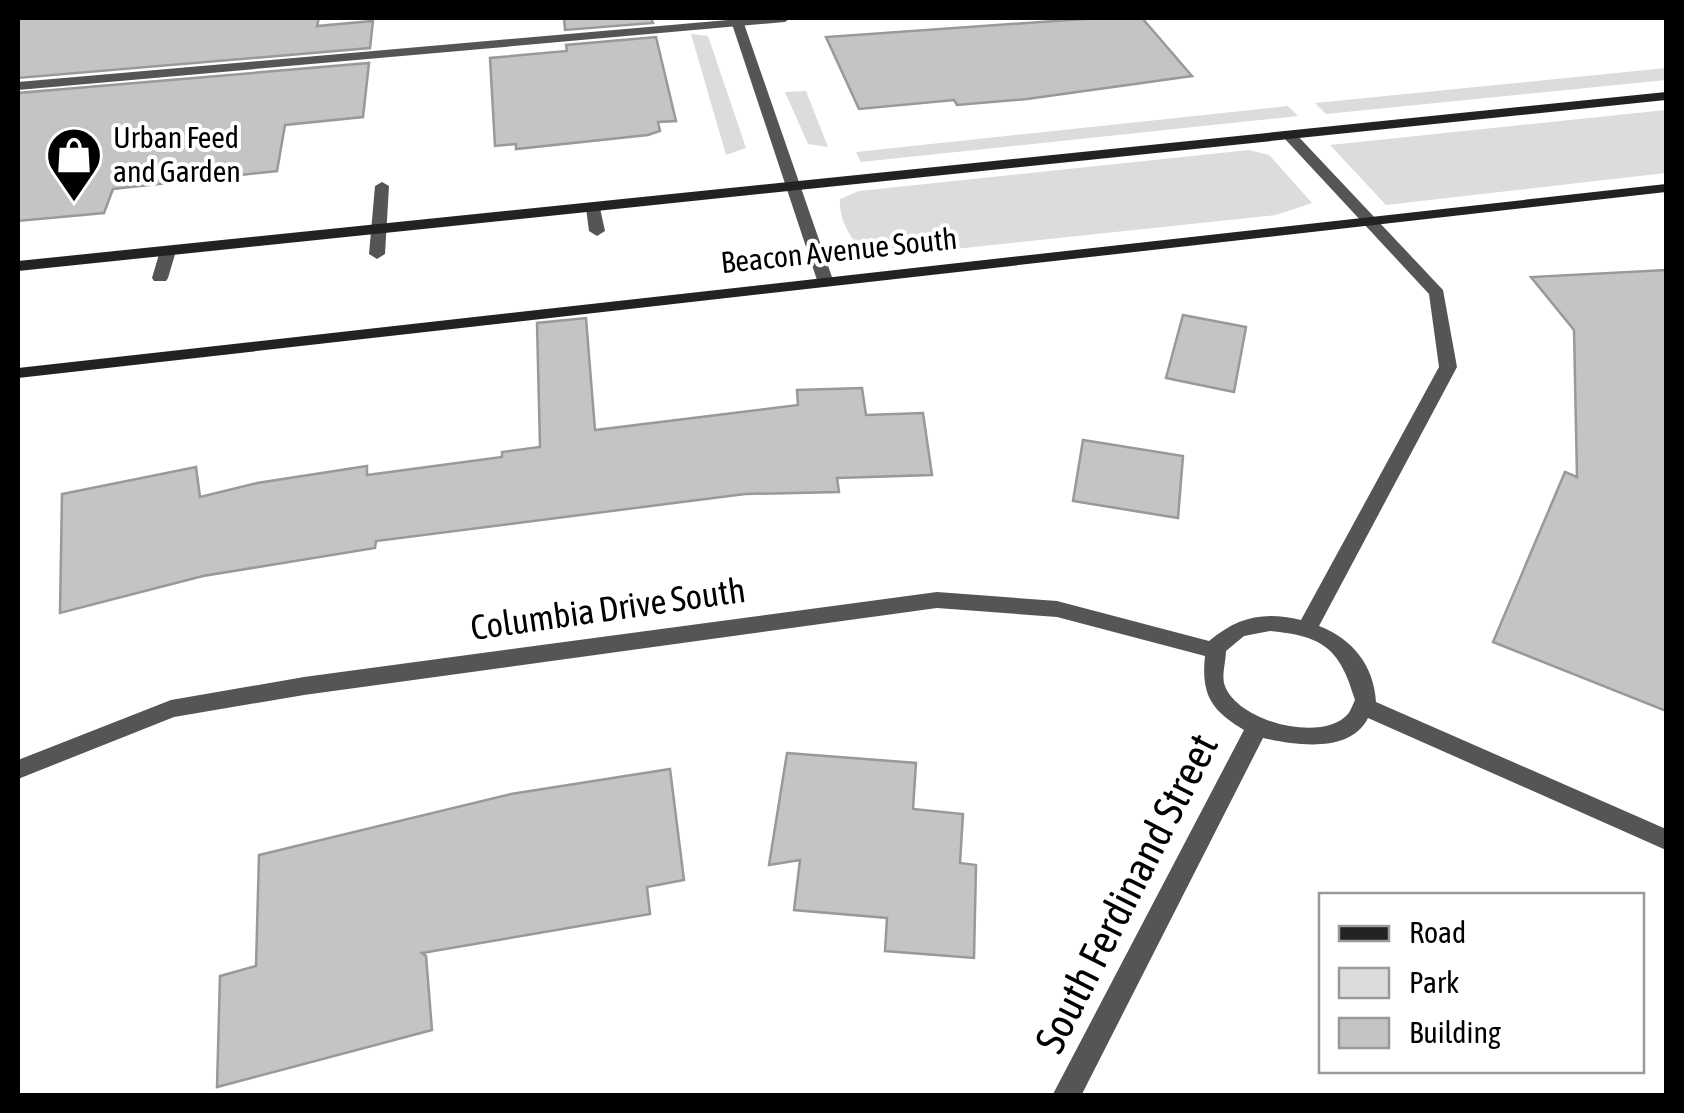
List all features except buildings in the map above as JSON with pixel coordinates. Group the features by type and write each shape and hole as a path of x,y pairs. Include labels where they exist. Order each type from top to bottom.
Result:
{"main road":[{"name":"Beacon Avenue South","path":"18,266 1666,96"},
{"name":"Beacon Avenue South","path":"18,373 1666,188"}],"street":[{"path":"18,86 785,18"},
{"path":"737,20 825,280"},
{"path":"1290,136 1437,293 1448,367 1307,628"},
{"path":"377,254 382,186"},
{"path":"593,208 597,231"},
{"path":"160,278 168,251"},
{"name":"Columbia Drive South","path":"18,770 155,715 190,706 304,686 937,600 1056,609 1216,651"},
{"path":"1270,622 1307,628 1340,648 1358,667 1365,689 1363,706 1354,722 1325,736 1287,737 1257,727 1233,710 1218,690 1211,661 1216,651 1230,632 1250,625 1270,622"},
{"path":"1363,706 1666,840"},
{"name":"South Ferdinand Street","path":"1066,1096 1257,727"}],"green space":[{"path":"691,34 708,36 746,148 726,155"},
{"path":"1666,68 1666,80 1326,114 1315,103"},
{"path":"806,91 828,147 808,144 785,92"},
{"path":"1288,106 1298,116 861,162 856,152"},
{"path":"1666,110 1666,173 1386,205 1330,145"},
{"path":"1249,150 1269,155 1312,203 1276,215 889,256 860,250 841,214 840,199 859,191"}],"place":[{"name":"Urban Feed and Garden","path":"74,204"}]}
